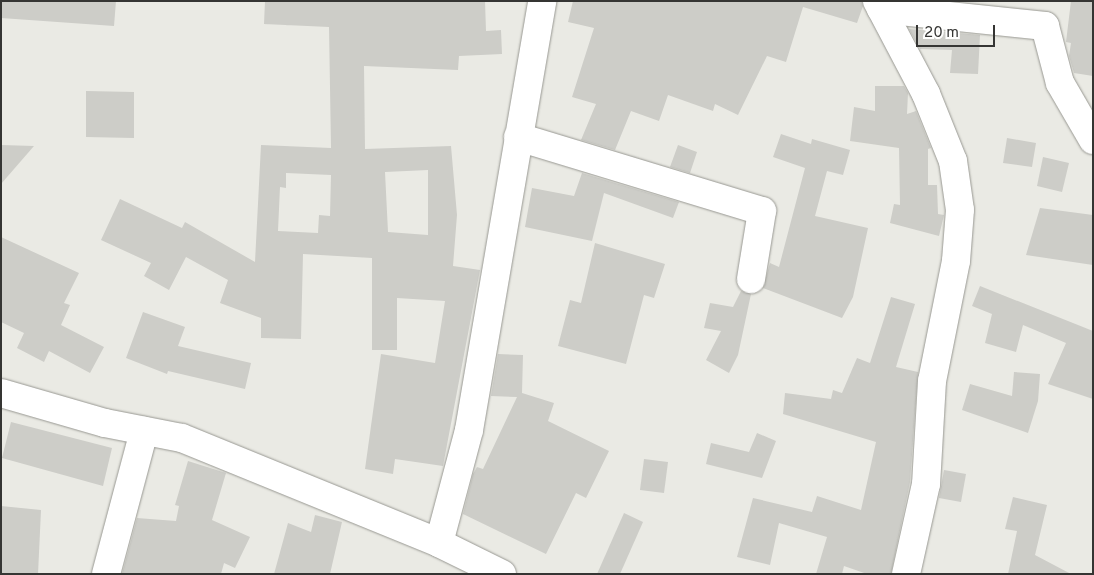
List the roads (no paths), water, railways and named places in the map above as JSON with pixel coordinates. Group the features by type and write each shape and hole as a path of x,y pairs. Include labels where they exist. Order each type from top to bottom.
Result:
{"street":[{"path":"439,544 469,430 542,1"},
{"path":"879,5 1045,26 1060,83 1093,140"},
{"path":"879,5 926,94 953,161 960,210 956,261 932,381 926,484 906,574"},
{"path":"518,137 762,211 751,279"},
{"path":"1,394 105,423 182,438 439,544 502,574"},
{"path":"106,574 144,431"}]}
